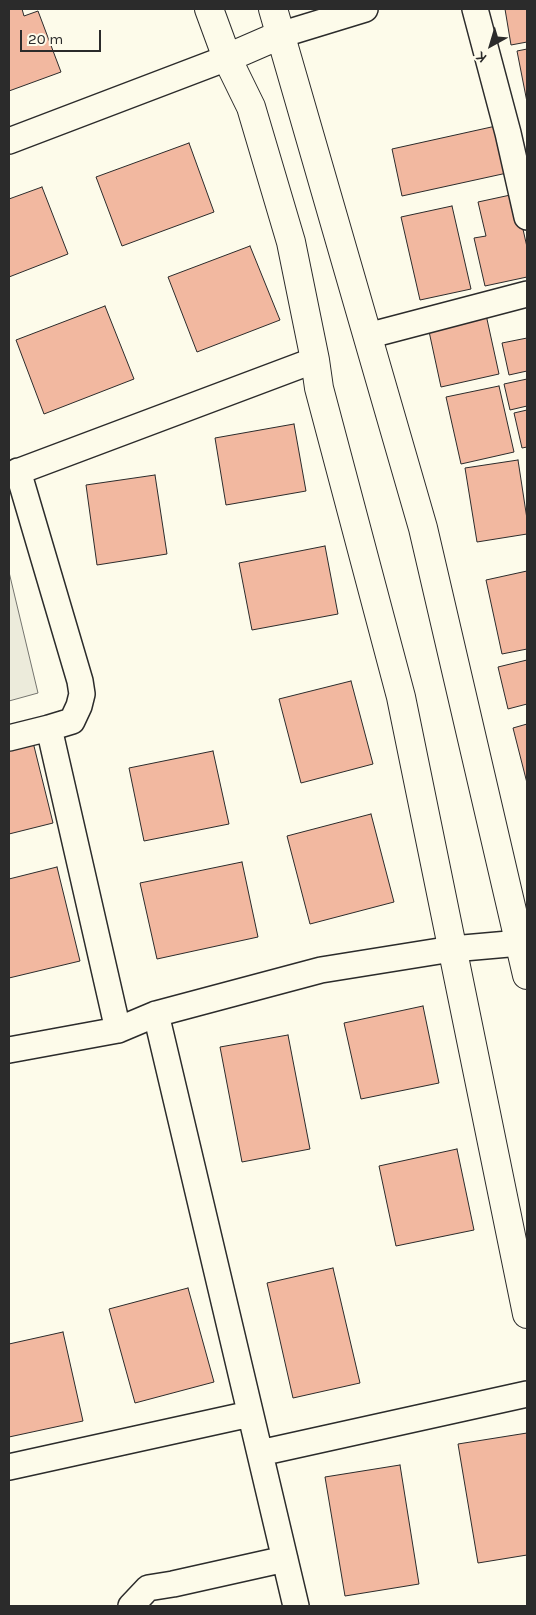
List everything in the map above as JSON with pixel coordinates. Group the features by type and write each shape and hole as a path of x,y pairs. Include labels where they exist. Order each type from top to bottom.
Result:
{"street":[{"path":"209,9 226,58 251,107 290,242 315,360 318,388 400,697 527,1314"},
{"path":"273,9 424,528 524,941 527,975"},
{"path":"9,140 226,58 280,35 365,9"},
{"path":"475,9 518,131 527,217"},
{"path":"367,336 527,294"},
{"path":"9,738 50,728 72,720 79,706 82,694 80,681 13,473 315,360"},
{"path":"50,728 118,1030"},
{"path":"9,1050 118,1030 156,1014 320,970 452,949 524,941"},
{"path":"156,1014 296,1606"},
{"path":"260,1453 527,1394"},
{"path":"9,1468 250,1414"},
{"path":"131,1606 148,1588 285,1559"}],"shaded area":[{"path":"9,572 38,693 9,701"}],"building":[{"path":"9,9 22,9 24,16 38,11 61,72 9,91"},
{"path":"505,9 527,9 527,42 511,45"},
{"path":"527,49 527,102 517,51"},
{"path":"496,126 507,173 402,196 392,149"},
{"path":"189,143 214,212 122,246 96,177"},
{"path":"42,187 68,254 9,277 9,199"},
{"path":"515,194 527,247 527,277 485,286 474,238 486,236 478,202"},
{"path":"452,206 471,289 420,300 401,217"},
{"path":"250,246 280,320 197,352 168,277"},
{"path":"105,306 134,379 44,414 16,340"},
{"path":"485,310 499,374 441,387 427,322"},
{"path":"527,338 527,371 509,375 502,343"},
{"path":"527,379 527,406 510,410 504,384"},
{"path":"499,386 514,452 461,464 446,397"},
{"path":"527,410 527,447 522,448 514,413"},
{"path":"294,424 306,491 226,505 215,438"},
{"path":"518,460 527,519 527,534 477,542 465,468"},
{"path":"155,475 167,554 97,565 86,485"},
{"path":"325,546 338,614 252,630 239,563"},
{"path":"527,571 527,649 502,654 486,580"},
{"path":"527,660 527,704 508,709 498,667"},
{"path":"351,681 373,764 301,783 279,699"},
{"path":"527,724 527,783 513,728"},
{"path":"32,738 53,823 9,834 9,744"},
{"path":"213,751 229,824 144,841 129,768"},
{"path":"371,814 394,902 310,924 287,836"},
{"path":"242,862 258,937 157,959 140,883"},
{"path":"57,867 80,961 9,978 9,879"},
{"path":"423,1006 439,1083 361,1099 344,1023"},
{"path":"288,1035 310,1149 242,1162 220,1047"},
{"path":"457,1149 474,1230 396,1246 379,1166"},
{"path":"333,1268 360,1383 293,1398 267,1283"},
{"path":"188,1288 214,1382 135,1403 109,1309"},
{"path":"63,1332 83,1421 9,1437 9,1344"},
{"path":"527,1433 527,1555 478,1563 458,1444"},
{"path":"400,1465 419,1584 345,1596 325,1477"}]}
